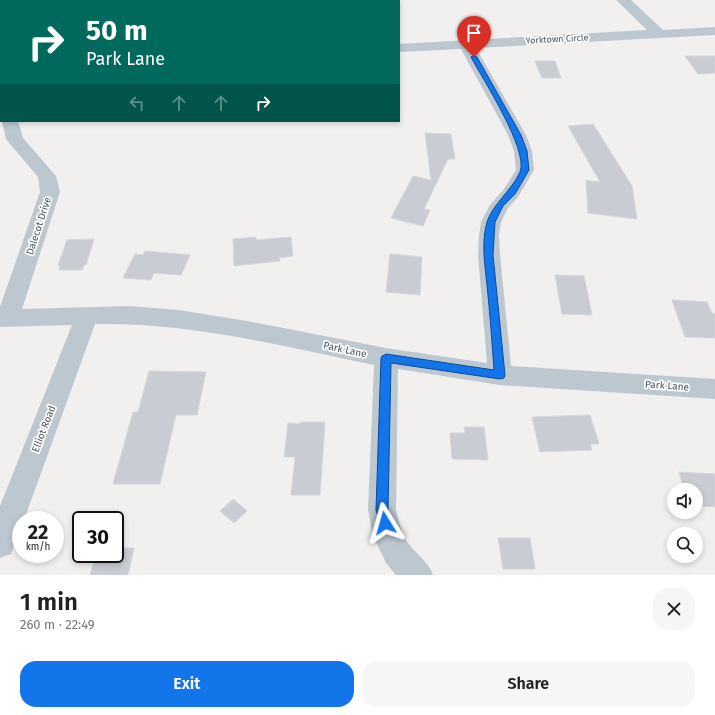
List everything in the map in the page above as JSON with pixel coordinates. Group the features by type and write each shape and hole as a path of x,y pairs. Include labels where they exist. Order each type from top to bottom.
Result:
{"street":[{"path":"624,0 659,34"},
{"name":"Yorktown Circle","path":"400,48 715,31"},
{"path":"466,44 517,135 523,151 525,170 511,194 500,205 491,222 489,235 489,255 500,375"},
{"name":"Dalecot Drive","path":"4,317 50,192 47,176 15,139 10,122"},
{"name":"Elliot Road","path":"0,544 87,315"},
{"name":"Park Lane","path":"4,317 129,315 179,319 247,330 386,358 500,375 715,389"},
{"path":"386,358 382,510 388,536 396,553 412,571 418,575"}],"building":[{"path":"685,56 715,56 715,73 698,74"},
{"path":"535,61 555,61 561,78 542,78"},
{"path":"593,124 632,186 637,219 588,213 586,180 600,182 568,126"},
{"path":"425,133 451,134 455,159 448,159 424,209 430,210 423,226 391,218 413,176 431,180"},
{"path":"256,237 256,240 291,237 293,256 279,258 280,261 234,266 233,239"},
{"path":"94,239 86,265 84,265 82,270 59,270 60,266 58,265 67,240"},
{"path":"145,251 190,255 181,275 154,273 151,280 123,278 135,254 143,255"},
{"path":"390,254 422,257 420,295 386,292"},
{"path":"555,275 584,276 592,315 562,314"},
{"path":"672,300 707,302 712,313 715,314 715,338 685,337"},
{"path":"149,371 206,372 197,415 176,415 160,484 113,484 133,412 138,412"},
{"path":"590,415 599,444 590,444 592,450 540,452 532,417"},
{"path":"300,422 325,422 320,495 291,495 295,457 284,457 288,423 300,424"},
{"path":"464,427 484,427 488,460 452,459 450,433 465,433"},
{"path":"679,472 715,474 715,507 703,506 703,483 682,483"},
{"path":"233,499 247,511 234,523 220,511"},
{"path":"498,538 530,538 535,569 503,569"},
{"path":"124,548 134,548 128,575 90,575 93,563 124,563"}],"route":[{"path":"385,523 382,510 386,358 500,375 489,255 489,235 491,222 500,205 511,194 525,170 523,151 517,135 474,57"}]}
